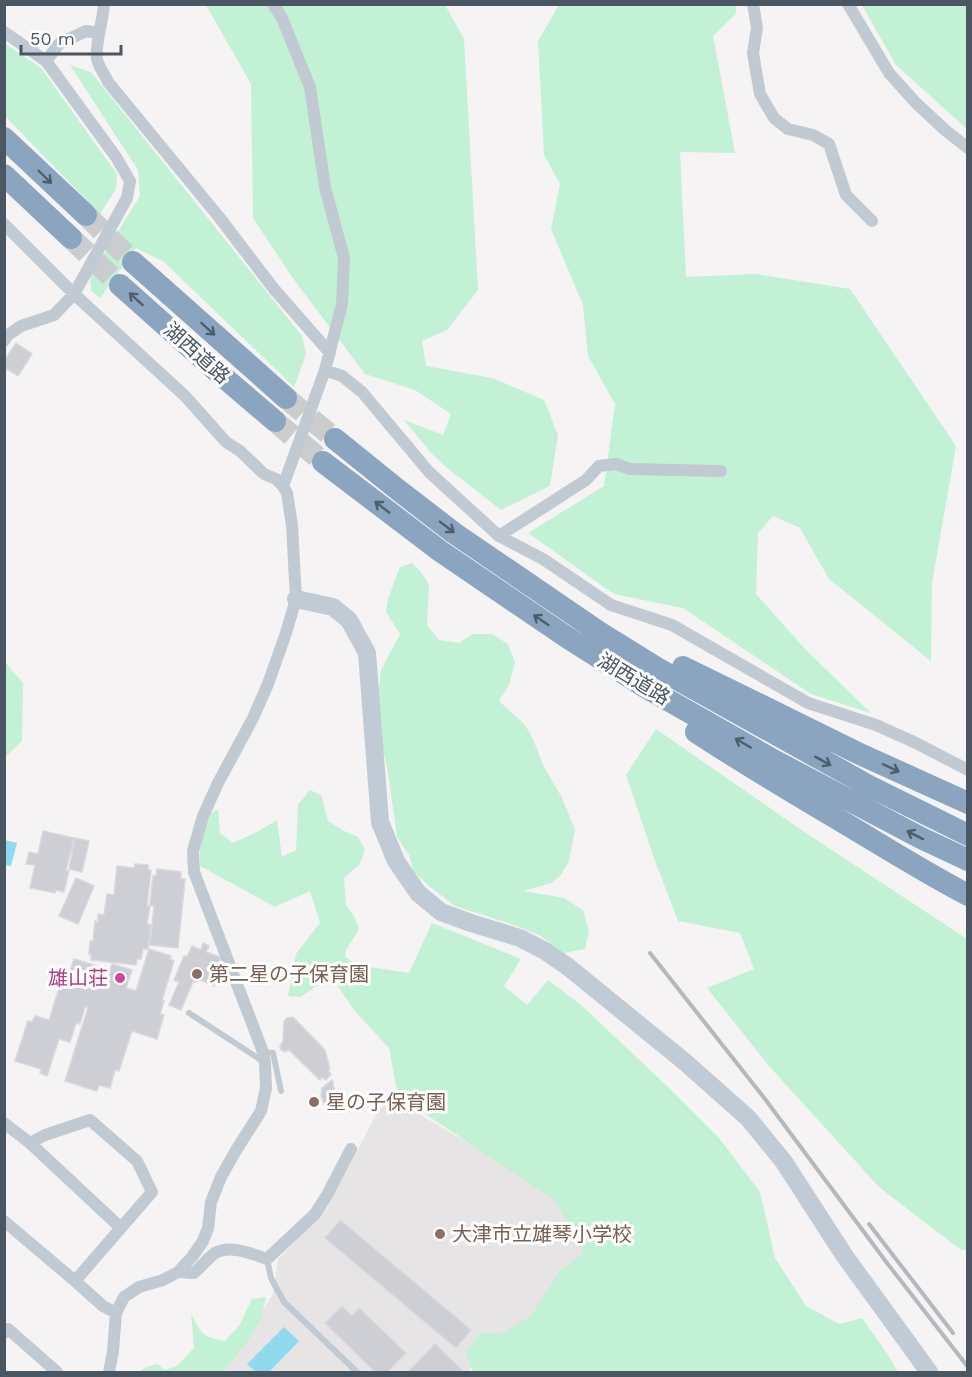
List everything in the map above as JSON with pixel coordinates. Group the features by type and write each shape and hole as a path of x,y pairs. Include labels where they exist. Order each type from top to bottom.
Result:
{"highway":[{"path":"4,138 86,215"},
{"path":"4,176 71,238"},
{"name":"湖西道路","path":"133,262 286,398"},
{"name":"湖西道路","path":"120,285 275,421"},
{"name":"湖西道路","path":"335,439 454,533 599,632 666,673 869,786 968,835"},
{"name":"湖西道路","path":"323,462 440,551 645,687 775,761 921,838 968,860"},
{"path":"538,591 616,634 862,755 968,803"},
{"path":"565,636 631,686 735,758 968,895"}],"street":[{"path":"113,4 104,10 97,60 108,81 219,217 274,289 330,353"},
{"path":"273,4 282,18 310,87 325,187 344,258 342,304 330,353 283,486"},
{"path":"753,4 757,28 753,54 760,94 774,118 788,129 813,135 829,144 846,195 872,221"},
{"path":"848,4 890,73 916,103 968,148"},
{"path":"46,61 59,44 86,31 99,33"},
{"path":"4,32 46,61 130,181 127,198 74,294 54,315 21,326 4,341"},
{"path":"4,224 74,294 185,396 226,442 240,451 264,474 276,479 287,493 290,508 296,599 268,684 254,718 218,783 203,816 194,851 194,872 264,1057 266,1088 261,1111 221,1177 211,1202 208,1228 203,1241 178,1272 163,1280 139,1287 124,1297 116,1313 109,1372"},
{"path":"325,370 342,376 362,392 429,472 499,536 543,559 611,605 672,625 808,703 876,725 968,770"},
{"path":"499,536 585,480 599,466 616,464 630,469 721,471"},
{"path":"296,599 333,607 349,620 367,653 380,822 396,861 418,893 441,912 520,938 545,951 567,966 677,1056 748,1118 784,1162 844,1255 929,1372"},
{"path":"30,1143 45,1135 90,1120 137,1161 152,1192 75,1281"},
{"path":"4,1123 30,1143 121,1228"},
{"path":"178,1272 194,1273 216,1252 228,1250 240,1250 267,1259 315,1214 351,1149"},
{"path":"4,1221 103,1306 116,1313"},
{"path":"4,1333 8,1329 57,1372"}],"lane":[{"path":"189,1013 264,1057 273,1053 280,1091"},
{"path":"267,1259 271,1278 284,1302 357,1372"}],"shaded area":[{"name":"大津市立雄琴小学校","path":"387,1095 561,1198 589,1261 499,1350 491,1346 467,1372 224,1372 273,1294 278,1259 327,1208 376,1115 384,1105"}],"green space":[{"path":"206,5 445,5 464,39 478,290 447,330 422,341 426,366 492,378 544,400 558,435 550,486 501,510 446,467 404,420 443,435 451,414 415,390 365,374 292,277 253,218 251,84"},
{"path":"559,5 736,5 736,14 713,36 735,153 680,152 686,277 755,274 850,289 956,446 932,583 931,661 829,579 800,528 773,516 758,533 756,594 806,650 871,713 811,694 683,608 614,594 528,533 604,486 615,404 588,356 583,305 551,229 560,184 544,155 538,41"},
{"path":"862,5 967,5 967,129 896,65"},
{"path":"4,43 41,68 117,174 116,189 100,214 5,116"},
{"path":"70,65 91,72 302,336 306,354 294,387 164,262 136,248 100,298 91,291 90,277 140,196 138,170"},
{"path":"412,563 429,584 427,625 439,640 459,643 472,634 492,634 508,644 515,663 509,685 499,701 525,725 575,829 569,861 560,876 551,883 524,891 564,898 583,910 589,931 585,949 564,953 539,935 455,906 414,872 409,855 397,837 382,744 378,697 381,670 400,634 386,612 388,599 400,567"},
{"path":"4,661 23,683 22,741 5,757"},
{"path":"656,729 800,829 967,939 967,1250 961,1250 879,1187 769,1066 707,988 754,969 740,933 678,921 626,775"},
{"path":"310,790 321,795 328,821 358,837 365,850 359,865 344,878 346,905 359,929 346,950 345,957 358,965 409,973 432,923 521,959 504,986 527,1005 548,980 581,1005 668,1087 719,1138 760,1192 775,1258 806,1306 839,1324 862,1318 898,1372 473,1372 466,1353 480,1333 503,1333 531,1316 559,1272 583,1253 555,1200 398,1096 389,1048 354,1010 337,985 317,986 300,997 288,996 296,954 320,923 310,891 275,907 200,866 200,844 207,816 218,809 220,833 233,843 277,820 282,857 296,850 298,805"},
{"path":"266,1297 261,1318 248,1341 223,1372 139,1372 157,1364 165,1370 177,1366 194,1348 191,1314 204,1334 225,1341 239,1326 252,1299"}],"water":[{"path":"5,840 17,843 11,866 5,865"},
{"path":"284,1327 299,1341 269,1372 256,1372 247,1364"}],"building":[{"path":"16,343 32,354 18,376 4,367 4,361"},
{"path":"43,831 74,838 66,870 69,871 64,892 56,890 55,893 30,888 35,865 26,864 29,852 38,854"},
{"path":"75,838 89,841 82,872 69,869"},
{"path":"135,864 148,865 148,870 151,870 147,906 150,906 147,924 151,925 148,949 143,949 141,959 137,959 136,965 91,960 90,941 93,941 95,921 98,922 98,914 104,915 107,894 114,895 117,866 134,868"},
{"path":"157,869 181,872 181,879 185,879 178,948 150,945 154,906 150,905 153,876 156,876"},
{"path":"76,878 94,886 78,924 59,916"},
{"name":"第二星の子保育園","path":"203,943 209,946 206,952 220,957 221,969 214,986 201,980 193,982 181,1010 169,1005 179,982 174,980 184,956 187,957 192,946 201,950"},
{"path":"149,949 171,956 170,959 174,961 162,1000 164,1001 160,1014 164,1015 157,1039 132,1031 119,1071 115,1070 110,1088 99,1085 97,1091 65,1081 88,1008 85,1007 80,1024 76,1023 70,1042 59,1039 47,1076 40,1073 41,1069 15,1061 28,1021 32,1022 35,1016 49,1020 63,976 68,978 74,959 101,967 97,979 107,981 112,964 132,970 126,988 136,991"},
{"path":"293,1017 325,1050 330,1069 328,1071 331,1074 326,1080 322,1077 320,1080 289,1050 285,1052 281,1050 284,1021"},
{"path":"332,1080 336,1097 335,1106 326,1109 321,1096 322,1088"},
{"path":"340,1220 471,1330 456,1348 325,1238"},
{"path":"342,1306 352,1316 359,1308 406,1353 387,1372 375,1372 325,1323"},
{"path":"435,1344 462,1370 460,1372 408,1372"}],"tunnel":[{"path":"86,215 133,262"},
{"path":"71,238 120,285"},
{"path":"286,398 335,439"},
{"path":"275,421 323,462"}],"railway":[{"path":"650,953 765,1099 968,1367"},
{"path":"869,1224 953,1333"}],"place":[{"name":"第二星の子保育園","path":"197,974"},
{"name":"雄山荘","path":"120,978"},
{"name":"星の子保育園","path":"314,1102"},
{"name":"大津市立雄琴小学校","path":"440,1234"}]}
